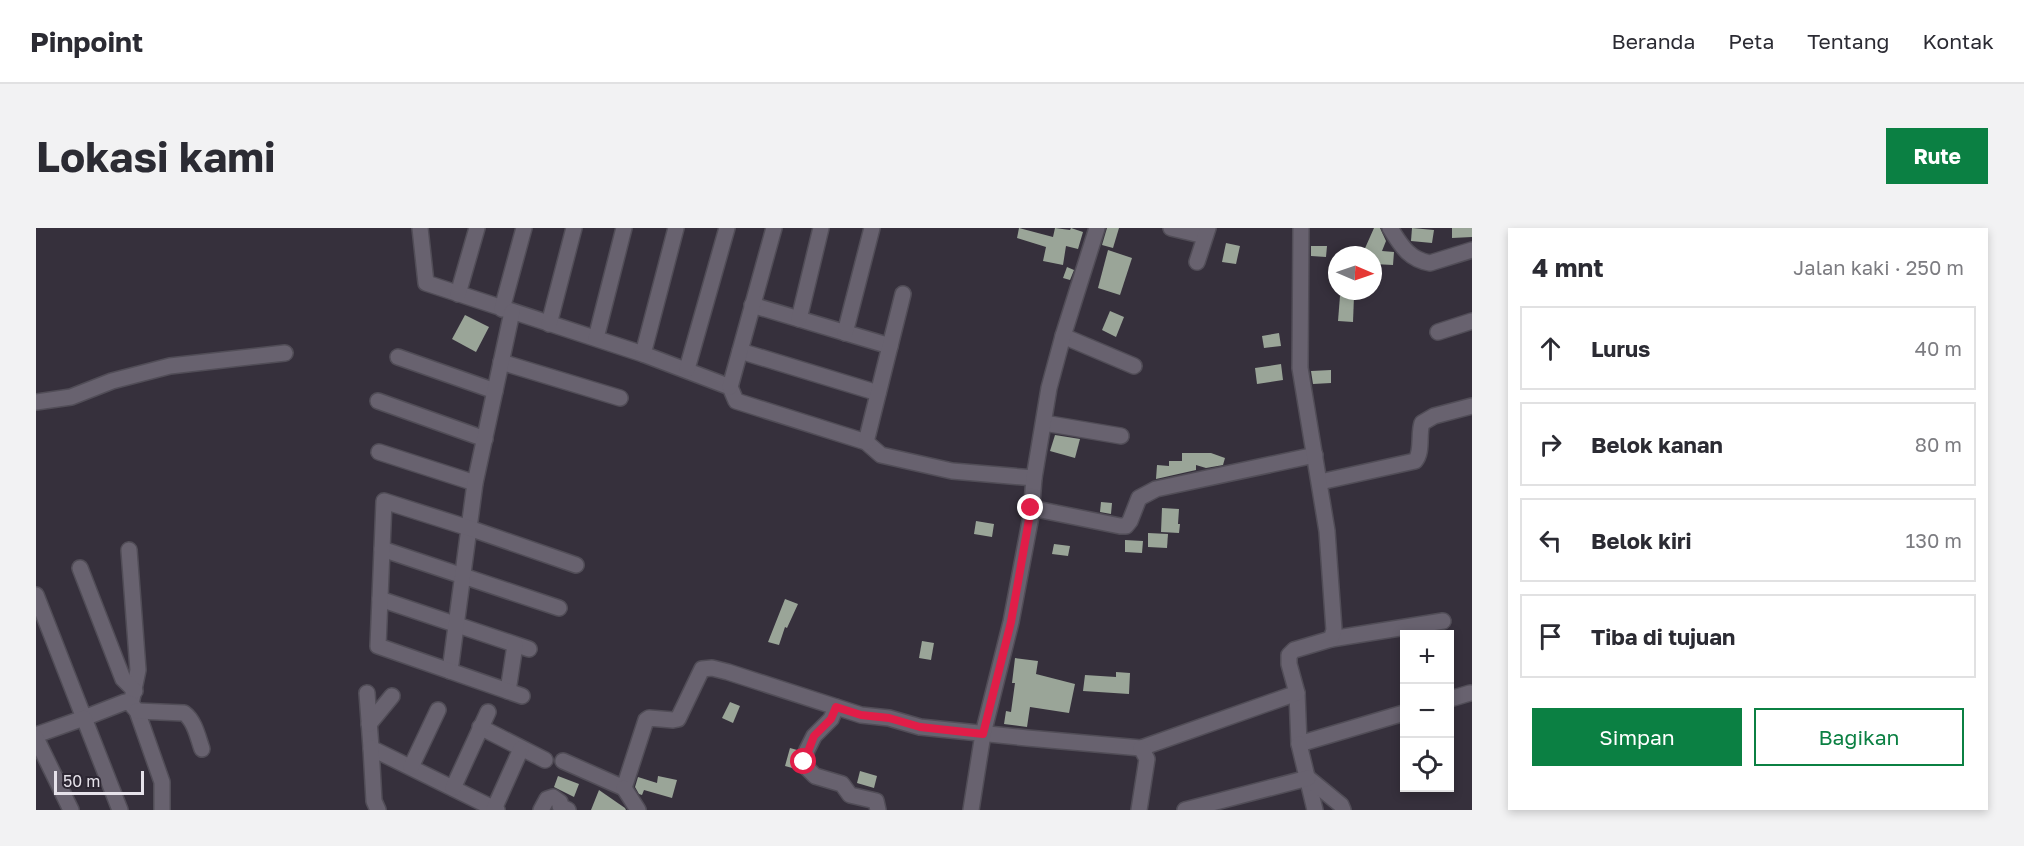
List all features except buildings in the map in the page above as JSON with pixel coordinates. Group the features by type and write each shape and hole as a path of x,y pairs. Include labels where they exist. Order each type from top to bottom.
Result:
{"street":[{"path":"420,228 426,283 687,369 730,387"},
{"path":"465,228 467,264"},
{"path":"458,294 477,228"},
{"path":"450,671 475,483 501,362 507,310 524,228"},
{"path":"549,324 574,228"},
{"path":"596,339 624,228"},
{"path":"643,354 676,228"},
{"path":"687,369 727,228"},
{"path":"774,228 730,387 736,401 866,442 881,455 952,471 1034,477"},
{"path":"799,319 821,228"},
{"path":"845,333 872,228"},
{"path":"971,810 983,734 1011,622 1049,388 1062,336 1096,228"},
{"path":"1171,228 1207,232 1197,262"},
{"path":"1301,228 1300,368 1327,531 1334,623 1334,635 1331,639"},
{"path":"1390,228 1406,252 1423,262 1430,263 1472,250"},
{"path":"866,442 903,294"},
{"path":"753,305 890,346"},
{"path":"1438,332 1472,321"},
{"path":"1062,336 1134,366"},
{"path":"740,351 878,393"},
{"path":"36,402 71,397 112,381 171,366 285,353"},
{"path":"398,357 495,391"},
{"path":"501,362 620,398"},
{"path":"378,401 485,439"},
{"path":"1320,482 1415,461 1419,454 1419,432 1422,423 1434,416 1472,406"},
{"path":"1044,423 1121,436"},
{"path":"380,452 475,483"},
{"path":"1031,508 1126,526 1139,498 1156,489 1315,455"},
{"path":"380,599 522,647 515,693 378,646 384,501 576,565"},
{"path":"382,549 559,608"},
{"path":"129,550 138,650 134,702"},
{"path":"80,568 134,702 162,782 162,810"},
{"path":"36,596 120,810"},
{"path":"1315,810 1299,744 1297,693 1289,664 1289,655 1294,650 1331,639 1443,621"},
{"path":"624,788 646,720 649,718 678,719 702,669 712,668 728,672 861,715 889,718 920,727 1141,748 1297,693"},
{"path":"367,693 376,806 393,810"},
{"path":"1454,698 1470,693"},
{"path":"369,724 392,696"},
{"path":"71,810 36,736 125,702 134,702 184,713 193,725 202,749"},
{"path":"836,707 831,719 810,743 804,762 805,766 815,776 842,784 850,795 876,801 878,810"},
{"path":"411,767 438,710"},
{"path":"453,788 488,712"},
{"path":"1299,744 1400,714"},
{"path":"480,727 544,760"},
{"path":"371,747 495,809 521,749"},
{"path":"1139,810 1146,759 1141,748"},
{"path":"562,761 624,788 638,810"},
{"path":"1185,810 1308,778"},
{"path":"1308,778 1341,805 1343,810"},
{"path":"541,810 547,800 553,797 560,802 562,809"}],"route":[{"path":"804,762 814,736 825,727 836,707 861,715 889,718 920,727 983,734 1011,622 1031,508"}]}
